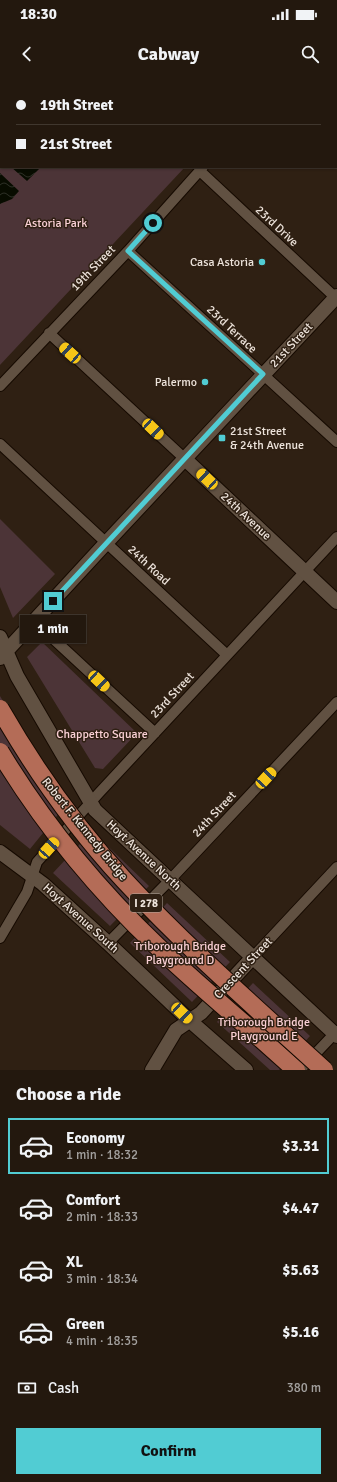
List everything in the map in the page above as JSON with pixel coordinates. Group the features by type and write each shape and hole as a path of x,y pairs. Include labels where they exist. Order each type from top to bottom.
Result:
{"highway":[{"name":"Robert F. Kennedy Bridge","path":"0,709 39,772 59,800 123,879 196,952 324,1070"},
{"name":"Robert F. Kennedy Bridge","path":"0,752 44,818 109,896 181,969 259,1037"},
{"path":"259,1037 283,1070"},
{"name":"I 278","path":"259,1037 296,1070"}],"main road":[{"name":"21st Street","path":"3,655 263,374 336,298"},
{"name":"24th Avenue","path":"185,459 337,602"},
{"name":"Hoyt Avenue North","path":"0,637 3,655 17,676 90,803 100,815 336,1033"},
{"name":"Hoyt Avenue South","path":"0,852 43,884 189,1020 246,1070"},
{"name":"Crescent Street","path":"152,1070 176,1030 201,1012 253,957"}],"street":[{"name":"19th Street","path":"0,386 128,251 202,169"},
{"name":"23rd Drive","path":"202,169 336,298"},
{"name":"23rd Terrace","path":"128,251 337,442"},
{"name":"24th Avenue","path":"49,333 185,459"},
{"name":"24th Road","path":"0,444 227,655"},
{"name":"23rd Street","path":"0,938 27,892 37,862 337,537"},
{"path":"34,621 155,733"},
{"name":"24th Street","path":"108,943 170,880 337,702"},
{"name":"Crescent Street","path":"253,957 337,867"},
{"path":"300,1070 336,1033"}],"green space":[{"name":"Astoria Park","path":"0,168 184,168 0,365"},
{"path":"0,519 55,574 13,618 0,587"},
{"name":"Chappetto Square","path":"42,642 137,733 103,769 95,768 27,657"},
{"path":"0,696 65,806 30,849 0,825"},
{"path":"92,831 149,886 110,926 53,873"},
{"name":"Triborough Bridge Playground D","path":"167,903 230,962 192,1002 130,943"},
{"name":"Triborough Bridge Playground E","path":"253,983 310,1036 279,1070 270,1070 217,1022"}],"water":[{"path":"12,168 40,168 27,181"},
{"path":"0,173 19,191 12,199 0,204"}],"place":[{"name":"Casa Astoria","path":"262,262"},
{"name":"Palermo","path":"205,382"},
{"name":"21st Street & 24th Avenue","path":"222,438"}],"route":[{"path":"53,601 263,374 128,251 153,223"}]}
